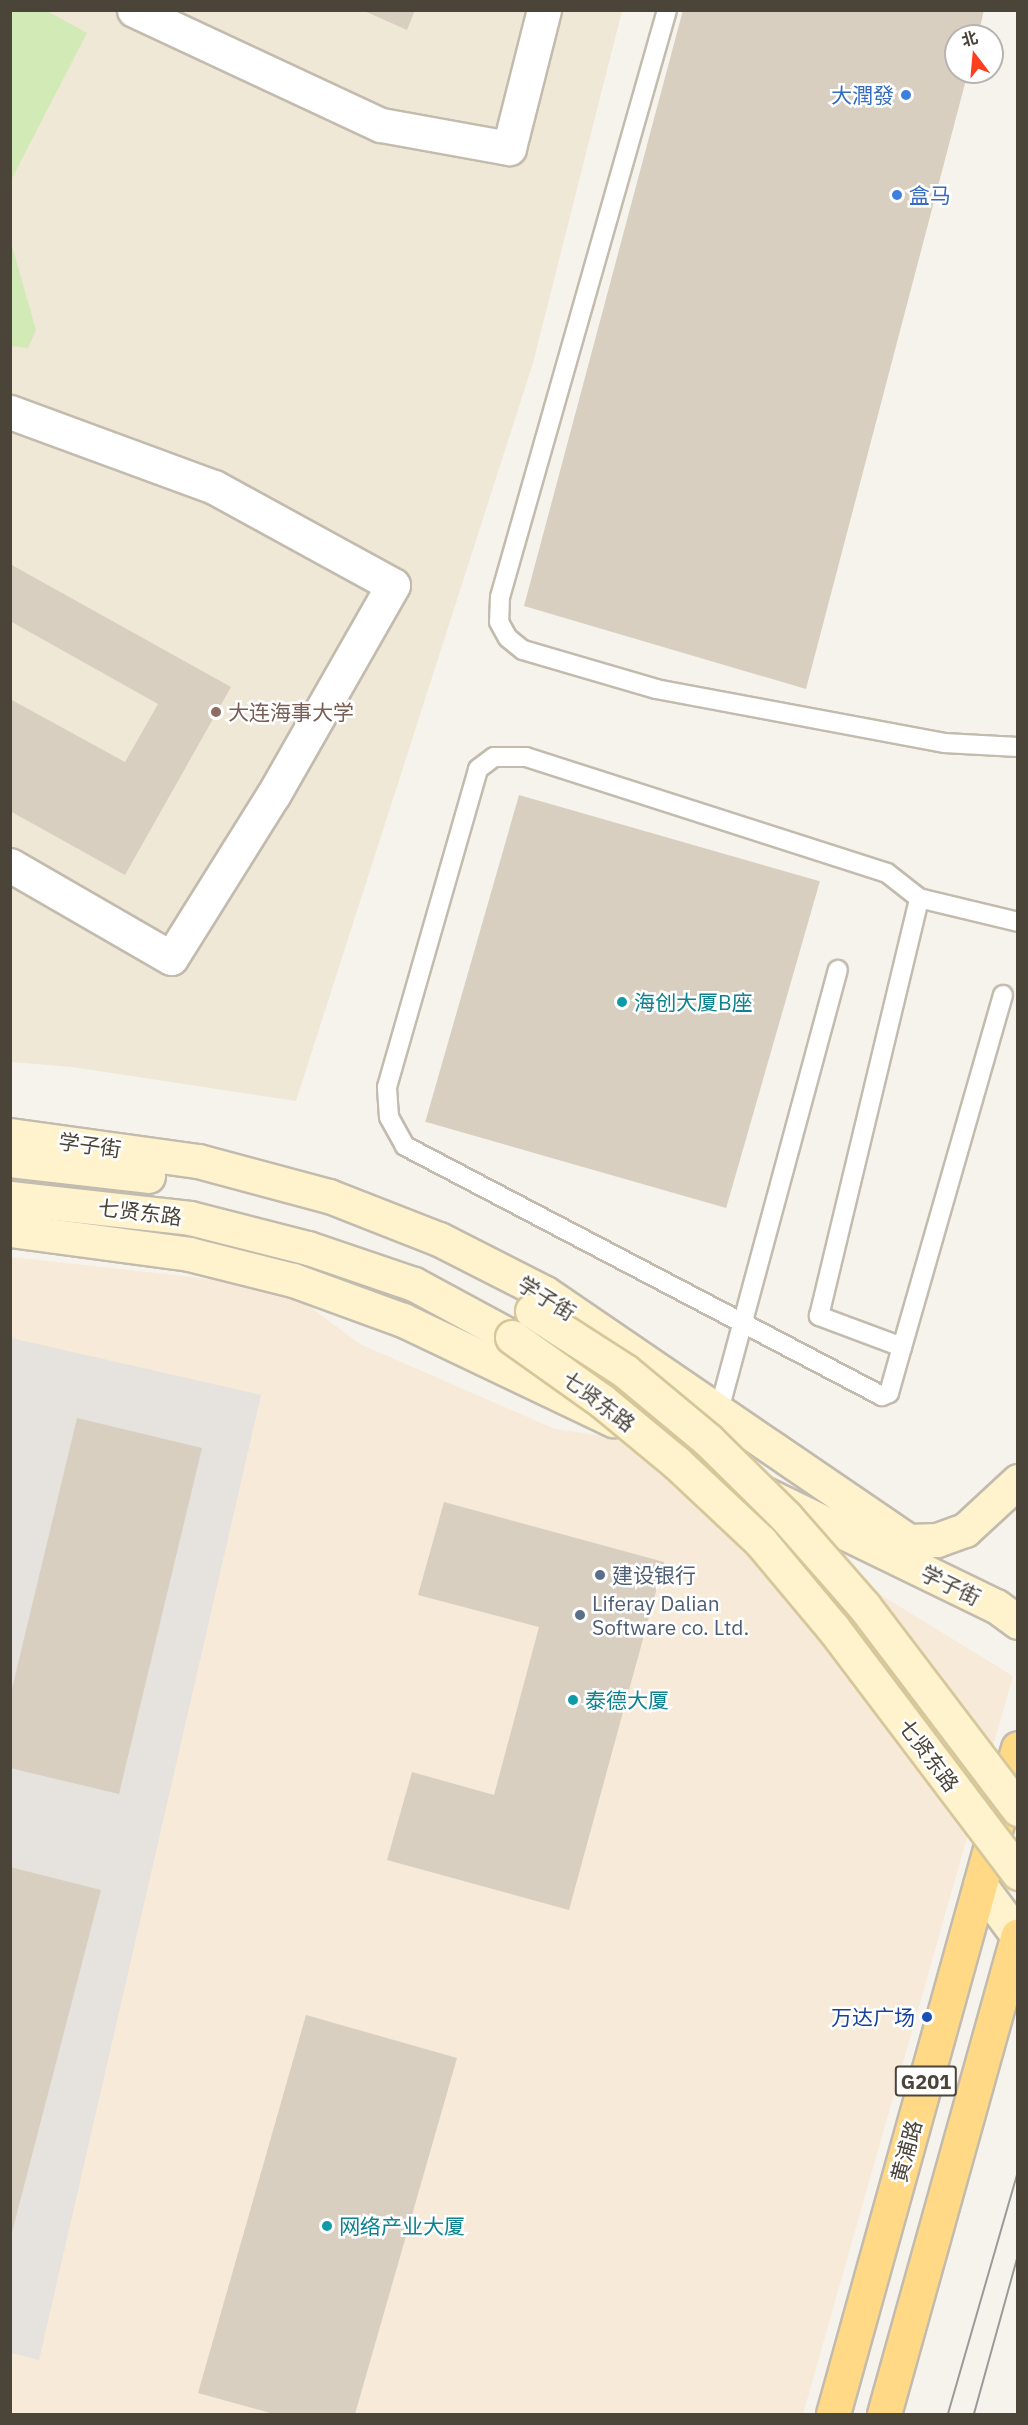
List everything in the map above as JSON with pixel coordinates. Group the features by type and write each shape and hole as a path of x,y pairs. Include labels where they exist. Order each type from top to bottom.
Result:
{"highway":[{"name":"黄浦路","path":"833,2415 1017,1748"},
{"name":"G201","path":"884,2415 1017,1935"}],"main road":[{"name":"学子街","path":"10,1135 198,1161 329,1196 439,1239 545,1293 718,1414 909,1541 937,1540 965,1530 1017,1481"},
{"name":"七贤东路","path":"10,1160 197,1182 314,1214 424,1253 532,1311 625,1371 708,1440 786,1517 864,1606 1017,1809"},
{"name":"七贤东路","path":"10,1198 190,1218 308,1248 414,1284 512,1337 602,1401 677,1463 760,1542 833,1628 1017,1873"},
{"name":"学子街","path":"10,1230 189,1254 293,1280 403,1320 996,1606 1017,1622"},
{"path":"980,1886 1017,1895"},
{"path":"980,1886 1017,1935"}],"street":[{"path":"134,10 381,125 509,148 544,10"},
{"path":"10,412 214,487 393,585 273,795 171,958 10,865"}],"lane":[{"path":"667,10 500,597 499,622 508,638 523,650 656,690 944,743 1017,747"},
{"path":"1004,995 889,1393 882,1396 742,1325 405,1146 389,1117 387,1087 478,769 494,757 526,757 886,873 919,898 1017,922"},
{"path":"902,1347 819,1316 919,898"},
{"path":"718,1414 838,970"}],"shaded area":[{"name":"大连海事大学","path":"10,11 622,11 533,363 296,1101 72,1067 11,1062"},
{"path":"11,1257 283,1287 360,1344 555,1429 626,1439 1013,1676 803,2414 11,2414"},
{"path":"11,1338 261,1395 39,2360 11,2353"}],"green space":[{"path":"11,10 47,11 87,33 11,180"},
{"path":"10,239 36,330 28,348 11,346"}],"building":[{"path":"362,10 415,10 407,30"},
{"path":"683,10 984,10 981,24 944,24 944,84 965,84 806,689 524,606"},
{"path":"10,564 231,687 125,875 10,811 10,699 125,762 158,704 10,621"},
{"name":"海创大厦B座","path":"519,795 820,881 726,1208 425,1122"},
{"path":"77,1418 202,1448 119,1794 10,1768 10,1697"},
{"name":"泰德大厦","path":"444,1502 664,1562 569,1910 387,1860 412,1772 494,1795 539,1627 418,1595"},
{"path":"10,1867 101,1890 11,2236 10,2235"},
{"name":"网络产业大厦","path":"306,2015 457,2058 355,2414 274,2414 198,2393"}],"tram line":[{"path":"948,2414 1018,2171"},
{"path":"974,2414 1018,2255"}],"place":[{"name":"大潤發","path":"906,95"},
{"name":"盒马","path":"897,195"},
{"name":"大连海事大学","path":"216,712"},
{"name":"海创大厦B座","path":"622,1002"},
{"name":"建设银行","path":"600,1575"},
{"name":"Liferay Dalian Software co. Ltd.","path":"580,1615"},
{"name":"泰德大厦","path":"573,1700"},
{"name":"万达广场","path":"927,2017"},
{"name":"网络产业大厦","path":"327,2226"}]}
